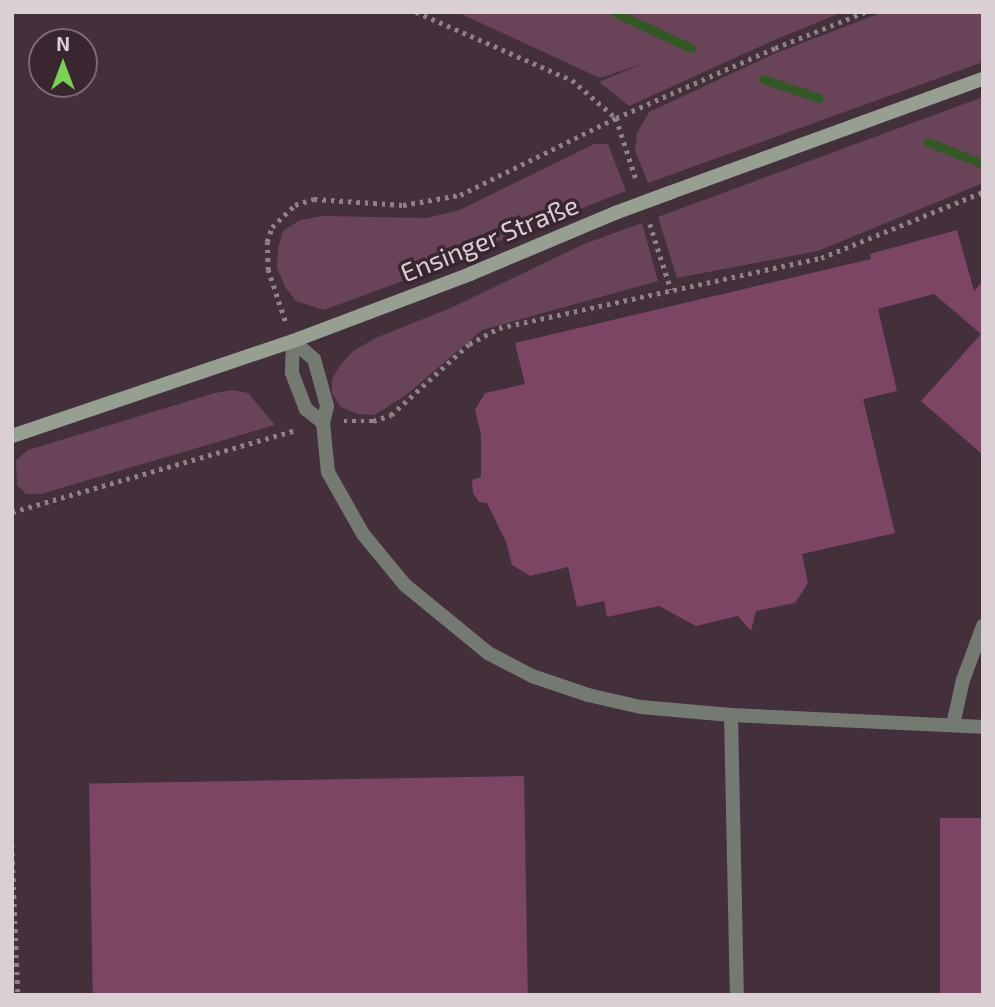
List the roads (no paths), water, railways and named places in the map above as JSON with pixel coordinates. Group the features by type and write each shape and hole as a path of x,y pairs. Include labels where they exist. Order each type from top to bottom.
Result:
{"street":[{"name":"Ensinger Straße","path":"12,436 293,341 470,274 615,213 983,79"},
{"path":"293,341 292,373 306,409 323,423"},
{"path":"293,341 314,359 327,406 323,423 328,472 363,534 405,585 488,653 532,676 588,695 641,707 731,715 983,727"},
{"path":"953,725 962,680 983,626"},
{"path":"731,715 737,995"}],"waterway":[{"path":"614,12 691,48"},
{"path":"763,79 819,98"},
{"path":"928,142 983,164"}]}
